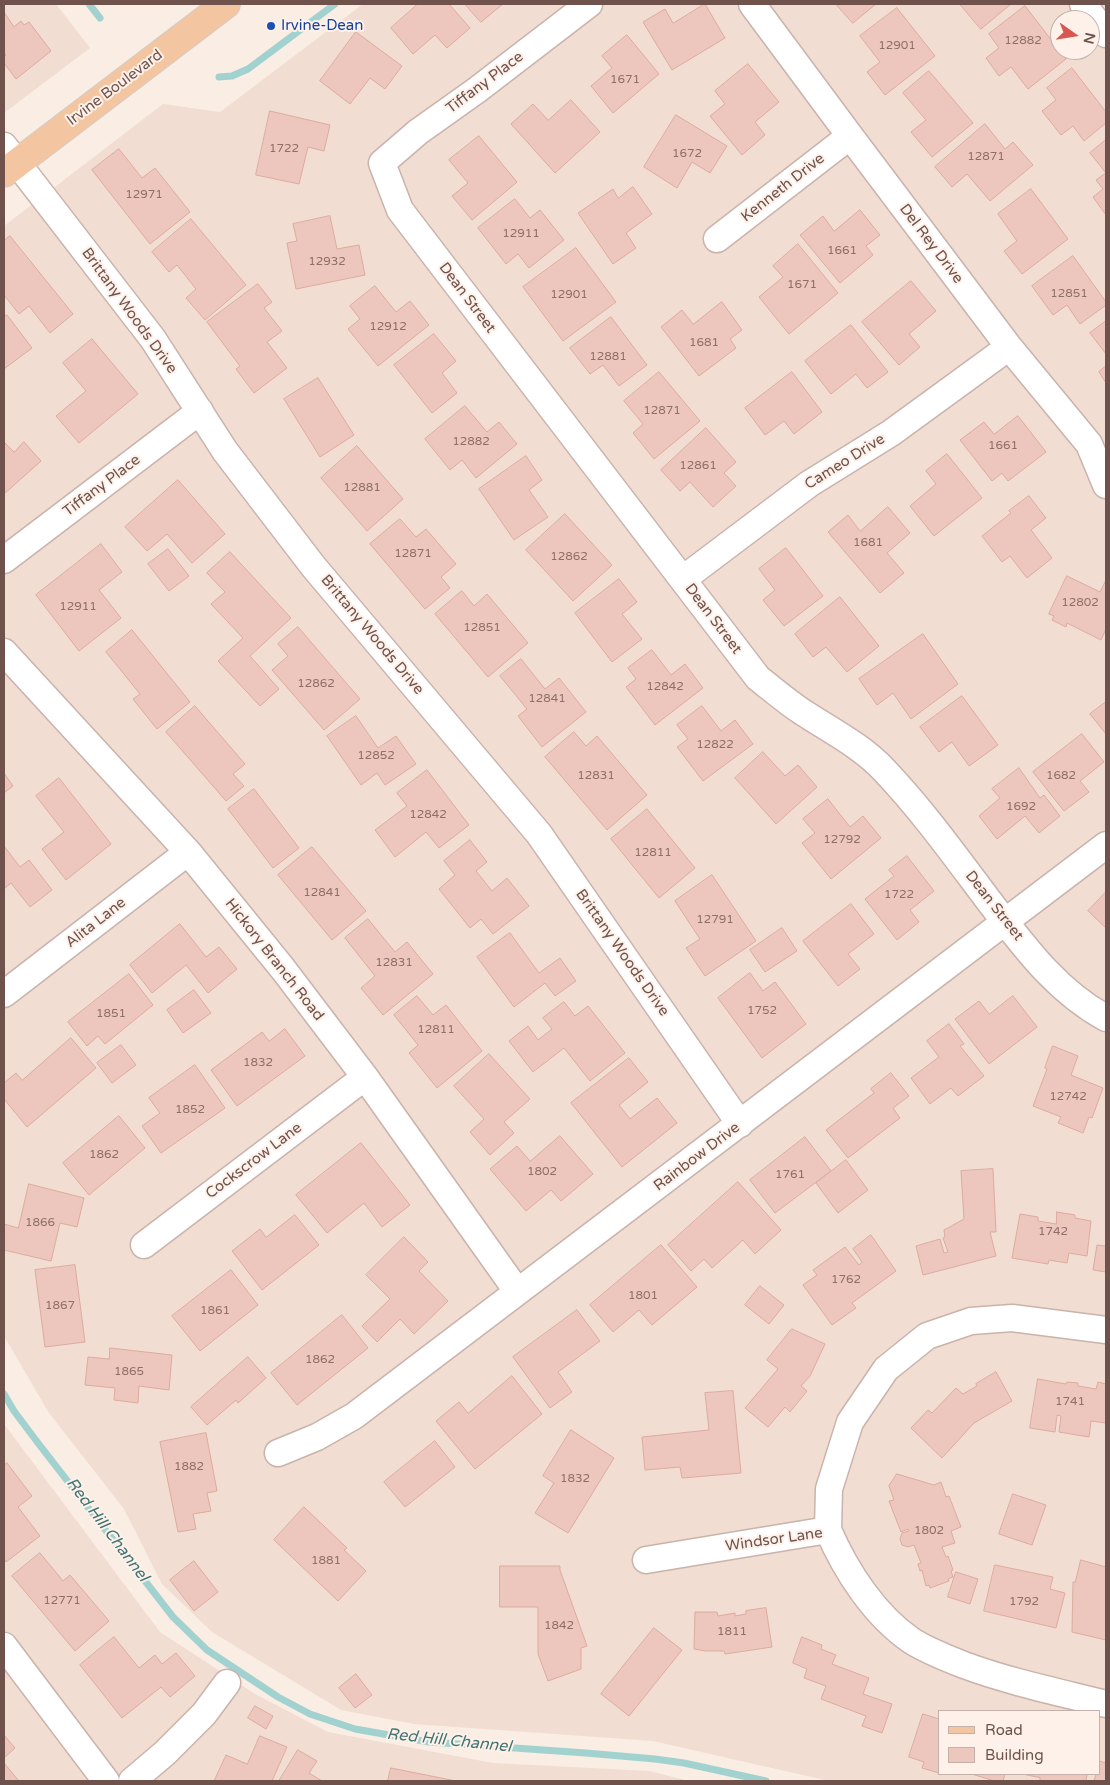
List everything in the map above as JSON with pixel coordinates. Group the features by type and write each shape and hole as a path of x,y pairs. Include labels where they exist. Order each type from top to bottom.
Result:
{"main road":[{"name":"Irvine Boulevard","path":"8,160 226,4"}],"street":[{"name":"Tiffany Place","path":"382,163 418,132 477,90 589,4"},
{"name":"Del Rey Drive","path":"752,4 1009,347 1090,444 1106,485"},
{"path":"1083,4 1106,34"},
{"name":"Kenneth Drive","path":"717,239 850,136"},
{"name":"Brittany Woods Drive","path":"8,160 153,340 224,450 313,566 539,834 740,1124"},
{"name":"Dean Street","path":"382,163 400,210 758,678 799,710 844,738 882,768 917,806 1047,972 1071,995 1106,1018"},
{"name":"Cameo Drive","path":"683,579 809,484 891,433 1009,347"},
{"name":"Tiffany Place","path":"4,560 200,411"},
{"name":"Hickory Branch Road","path":"4,652 188,852 283,970 365,1077 518,1291"},
{"name":"Rainbow Drive","path":"278,1453 317,1437 354,1416 1106,846"},
{"name":"Alita Lane","path":"4,994 188,852"},
{"name":"Cockscrow Lane","path":"144,1245 365,1077"},
{"path":"828,1530 829,1489 850,1422 886,1369 927,1336 971,1321 1012,1318 1106,1330"},
{"name":"Windsor Lane","path":"646,1560 828,1530 838,1553 851,1575 880,1613 912,1641 943,1657 983,1672 1106,1704"},
{"path":"4,1646 106,1781"},
{"path":"132,1781 165,1753 204,1714 228,1683"}],"shaded area":[{"path":"4,4 56,4 90,48 4,113"},
{"path":"363,4 1106,4 1106,1781 829,1781 653,1741 414,1724 341,1710 212,1632 162,1584 124,1509 49,1413 4,1336 4,226 163,104 220,112"},
{"path":"4,1424 160,1632 255,1694 328,1732 493,1763 649,1771 689,1781 4,1781"}],"building":[{"path":"418,4 449,4 470,28 447,48 435,35 413,54 391,28"},
{"path":"465,4 503,4 481,22"},
{"path":"705,4 725,38 672,70 643,22 665,9 673,23"},
{"path":"836,4 876,4 853,23"},
{"path":"960,4 1011,4 981,29"},
{"path":"1025,6 1050,38 1050,60 1065,60 1028,89 1011,67 999,76 986,58 999,48 989,34"},
{"path":"897,8 935,56 885,95 867,72 880,62 860,36"},
{"path":"4,12 14,27 21,21 24,25 29,22 51,51 16,79 4,63 6,55 4,53"},
{"path":"356,32 402,66 385,89 370,78 350,104 320,81"},
{"path":"627,35 659,74 613,113 591,86 612,68 602,56"},
{"path":"748,64 779,102 755,122 765,135 742,155 710,116 725,104 715,91"},
{"path":"1072,68 1106,112 1106,123 1084,141 1073,126 1061,135 1042,111 1056,100 1047,88"},
{"path":"929,71 973,123 932,157 911,132 926,120 903,93"},
{"path":"571,100 600,132 555,173 511,124 533,104 548,120"},
{"path":"270,111 330,125 324,151 308,147 299,184 256,175"},
{"path":"676,115 727,146 710,173 692,162 677,188 644,167"},
{"path":"985,124 1005,149 1013,142 1033,165 990,201 967,174 952,187 935,167"},
{"path":"479,136 517,182 472,220 452,196 468,183 449,160"},
{"path":"1106,140 1106,173 1090,153"},
{"path":"119,149 142,178 155,168 190,212 150,244 92,170"},
{"path":"1106,173 1106,215 1093,197 1103,189 1096,180"},
{"path":"633,187 652,214 626,233 636,248 613,264 578,213 613,189 618,198"},
{"path":"1031,189 1068,239 1022,274 1004,251 1017,241 998,214"},
{"path":"515,199 530,218 540,210 564,240 529,268 518,254 506,264 478,228"},
{"path":"860,210 880,235 866,246 873,255 840,283 800,235 823,216 834,231"},
{"path":"330,216 337,249 359,245 365,275 296,289 287,243 297,241 293,224"},
{"path":"191,219 246,285 205,320 186,298 196,289 177,265 169,272 152,252"},
{"path":"10,236 73,314 50,333 29,306 19,314 4,295 4,241"},
{"path":"798,244 838,293 789,334 759,297 783,277 773,266"},
{"path":"576,248 616,302 563,341 523,287"},
{"path":"1073,256 1106,302 1106,305 1080,324 1067,305 1053,315 1032,286"},
{"path":"911,281 936,311 909,334 920,347 899,365 862,322"},
{"path":"258,284 272,302 264,308 282,331 267,342 287,368 254,393 236,369 240,366 207,322"},
{"path":"375,286 396,312 410,301 429,325 378,366 348,329 360,319 350,306"},
{"path":"722,302 742,330 730,339 736,348 699,376 661,327 682,310 693,324"},
{"path":"7,315 32,348 4,369 4,317"},
{"path":"611,317 647,365 619,386 603,365 590,374 570,348"},
{"path":"1106,321 1106,354 1090,333"},
{"path":"851,325 888,372 867,388 856,374 831,394 805,361"},
{"path":"434,334 456,361 442,373 457,393 432,413 394,365"},
{"path":"92,339 138,394 79,443 56,416 86,391 63,363"},
{"path":"1106,366 1106,383 1099,372"},
{"path":"659,372 700,421 654,459 633,433 643,424 624,401"},
{"path":"792,372 822,412 794,434 784,421 765,435 745,408"},
{"path":"318,378 354,435 320,457 284,399"},
{"path":"465,406 487,432 499,422 517,444 476,478 462,460 450,470 425,439"},
{"path":"1018,416 1046,452 1008,481 1002,473 992,481 960,440 984,422 994,434"},
{"path":"706,428 736,462 724,473 736,486 713,507 690,482 680,491 661,470"},
{"path":"24,442 41,461 4,494 4,444 14,452"},
{"path":"357,446 403,499 367,531 321,478"},
{"path":"947,454 982,498 934,536 910,506 936,484 926,471"},
{"path":"526,456 542,480 529,490 548,517 514,540 479,489"},
{"path":"178,480 225,534 192,563 167,534 147,551 125,527"},
{"path":"1029,496 1046,518 1031,530 1052,558 1027,578 1010,556 1002,562 982,536 1011,513 1009,511"},
{"path":"888,507 910,533 887,553 904,573 880,593 828,532 848,515 860,531"},
{"path":"565,514 612,565 573,601 526,550"},
{"path":"400,519 416,537 426,529 456,564 441,577 450,588 425,609 370,544"},
{"path":"101,544 122,572 99,590 121,618 79,651 36,595"},
{"path":"786,548 823,596 784,626 763,600 775,590 759,569"},
{"path":"168,549 189,576 169,591 148,564"},
{"path":"230,552 291,618 250,656 279,689 260,706 218,661 243,638 211,604 225,592 207,573"},
{"path":"1067,576 1100,592 1106,580 1106,629 1101,640 1067,623 1066,627 1052,620 1054,616 1049,614"},
{"path":"619,579 637,602 622,614 642,639 612,662 575,613"},
{"path":"462,591 474,606 487,594 528,643 488,677 435,614"},
{"path":"840,597 879,646 847,672 826,647 813,657 795,634"},
{"path":"298,627 360,699 324,730 272,670 288,656 278,644"},
{"path":"132,630 190,702 157,729 133,699 140,694 106,652"},
{"path":"923,634 958,684 911,719 893,693 877,705 859,679"},
{"path":"652,650 671,675 685,664 703,688 655,725 626,687 636,679 628,668"},
{"path":"521,659 545,689 559,678 586,712 542,747 518,716 527,709 500,676"},
{"path":"962,696 998,745 969,766 952,742 939,752 920,727"},
{"path":"1106,702 1106,734 1090,714"},
{"path":"195,706 245,764 233,774 244,786 226,801 166,732"},
{"path":"702,706 721,731 735,720 753,744 703,781 677,747 688,739 677,725"},
{"path":"356,716 378,748 396,736 416,764 385,785 377,773 361,785 327,736"},
{"path":"574,732 586,746 597,736 647,795 607,830 545,757"},
{"path":"1082,734 1104,762 1080,781 1089,792 1064,811 1033,772"},
{"path":"763,752 785,776 798,765 817,787 776,824 735,778"},
{"path":"1019,768 1040,798 1044,795 1060,816 1039,833 1025,816 997,839 979,816 1000,798 992,789"},
{"path":"427,770 469,825 439,848 426,832 395,857 375,830 407,806 397,793"},
{"path":"4,773 13,786 4,793"},
{"path":"59,778 111,844 66,880 42,849 64,832 36,796"},
{"path":"254,789 299,848 273,868 228,809"},
{"path":"828,799 850,827 863,816 881,838 831,879 802,843 815,833 803,819"},
{"path":"647,809 695,868 659,898 611,839"},
{"path":"470,840 487,862 476,871 492,891 507,878 529,906 493,934 481,919 470,928 439,889 455,875 444,861"},
{"path":"4,846 20,867 29,860 52,890 30,907 11,883 4,889"},
{"path":"312,847 366,911 332,940 278,875"},
{"path":"907,856 934,891 910,910 919,922 897,940 865,899 894,876 889,870"},
{"path":"712,875 756,941 705,976 686,948 700,939 675,901"},
{"path":"1106,892 1106,928 1088,911"},
{"path":"851,904 874,934 848,954 860,969 838,986 803,941"},
{"path":"368,919 395,952 407,942 433,974 383,1015 361,988 375,976 345,938"},
{"path":"180,924 206,957 219,947 237,969 208,993 186,965 152,993 130,965"},
{"path":"782,928 797,951 765,972 750,950"},
{"path":"510,933 539,973 560,958 576,981 555,996 545,983 514,1007 477,957"},
{"path":"750,973 763,991 775,982 806,1024 762,1058 718,998"},
{"path":"129,974 153,1005 105,1044 98,1036 87,1046 68,1022"},
{"path":"194,990 211,1013 183,1033 167,1010"},
{"path":"417,996 433,1015 446,1005 482,1051 437,1088 409,1053 418,1045 394,1015"},
{"path":"1013,996 1037,1027 989,1064 955,1019 979,1001 989,1014"},
{"path":"564,1002 575,1016 588,1006 625,1053 590,1081 564,1048 533,1072 509,1041 528,1026 538,1040 552,1029 543,1018"},
{"path":"949,1024 964,1044 960,1046 984,1076 958,1096 951,1088 930,1104 911,1078 939,1057 927,1041"},
{"path":"285,1029 305,1056 237,1106 211,1070 262,1032 269,1041"},
{"path":"71,1038 96,1068 27,1127 4,1099 4,1083 16,1073 22,1080"},
{"path":"121,1045 136,1065 112,1083 97,1063"},
{"path":"1053,1046 1078,1056 1071,1075 1103,1088 1092,1118 1089,1117 1083,1133 1058,1123 1061,1117 1033,1106 1047,1069 1045,1068"},
{"path":"489,1054 530,1099 504,1122 514,1133 490,1155 470,1132 484,1119 454,1086"},
{"path":"629,1058 648,1082 619,1105 630,1119 657,1098 677,1123 622,1167 571,1103"},
{"path":"195,1065 225,1108 161,1153 142,1126 160,1113 149,1098"},
{"path":"891,1073 909,1096 893,1108 900,1118 848,1158 826,1130 874,1093 871,1089"},
{"path":"119,1116 145,1148 89,1195 63,1163"},
{"path":"560,1136 593,1174 561,1201 551,1190 526,1211 490,1169 517,1146 530,1161"},
{"path":"805,1137 831,1171 775,1213 750,1180"},
{"path":"361,1143 410,1205 382,1227 364,1203 327,1233 296,1195"},
{"path":"846,1160 868,1190 838,1213 816,1183"},
{"path":"993,1169 996,1232 990,1232 996,1256 923,1275 916,1246 940,1239 944,1253 948,1252 943,1238 945,1237 944,1230 964,1219 961,1171"},
{"path":"738,1182 781,1230 755,1254 743,1240 712,1268 704,1259 691,1271 668,1245"},
{"path":"29,1184 84,1198 77,1227 60,1223 51,1261 4,1250 4,1224 18,1228"},
{"path":"1057,1212 1075,1215 1075,1218 1091,1221 1087,1256 1069,1253 1067,1263 1049,1260 1048,1264 1012,1258 1020,1214 1038,1217 1038,1221 1056,1224"},
{"path":"295,1215 319,1245 262,1290 232,1251 260,1229 266,1237"},
{"path":"871,1235 896,1271 852,1303 856,1308 832,1325 803,1285 817,1275 813,1270 845,1247 859,1265 862,1262 853,1249"},
{"path":"404,1237 428,1262 419,1271 448,1301 414,1334 400,1319 377,1342 362,1326 390,1299 366,1275"},
{"path":"1106,1240 1106,1272 1093,1270 1097,1245 1105,1246"},
{"path":"661,1245 697,1287 652,1325 639,1310 613,1332 590,1305"},
{"path":"75,1265 85,1342 45,1347 35,1270"},
{"path":"231,1270 258,1305 200,1351 172,1316"},
{"path":"760,1286 784,1305 769,1324 745,1305"},
{"path":"577,1310 600,1341 558,1372 572,1392 550,1408 513,1357"},
{"path":"342,1315 368,1348 297,1405 271,1373"},
{"path":"792,1329 825,1344 810,1376 801,1386 807,1391 790,1412 785,1407 768,1427 745,1408 778,1369 767,1360"},
{"path":"110,1348 172,1355 169,1390 139,1386 138,1403 114,1400 115,1388 85,1385 88,1357 109,1359"},
{"path":"248,1357 266,1378 238,1403 236,1400 207,1425 191,1407"},
{"path":"996,1372 1012,1401 974,1423 942,1458 911,1428 928,1410 932,1413 956,1388 963,1394"},
{"path":"512,1376 542,1414 475,1469 436,1421 459,1402 468,1413"},
{"path":"1038,1379 1066,1384 1067,1382 1078,1383 1078,1386 1096,1389 1098,1382 1106,1384 1106,1423 1091,1421 1089,1437 1059,1432 1061,1416 1057,1415 1055,1432 1030,1428"},
{"path":"733,1391 741,1473 682,1478 680,1467 645,1470 642,1437 709,1430 705,1393"},
{"path":"571,1430 614,1458 568,1533 535,1513 554,1483 543,1476"},
{"path":"206,1433 217,1491 207,1493 211,1511 193,1514 196,1529 178,1532 160,1442"},
{"path":"435,1441 455,1467 405,1507 384,1482"},
{"path":"7,1463 32,1496 18,1507 40,1536 6,1562 4,1559 4,1466"},
{"path":"897,1474 934,1485 941,1482 946,1497 949,1496 961,1527 951,1531 955,1543 942,1547 946,1557 948,1556 953,1570 951,1571 953,1577 948,1579 949,1581 930,1588 929,1585 926,1586 922,1570 920,1571 918,1564 921,1563 914,1545 908,1547 902,1545 900,1539 902,1533 909,1531 908,1529 901,1532 889,1501 894,1500 889,1486"},
{"path":"1013,1494 1046,1505 1032,1545 999,1534"},
{"path":"304,1507 347,1548 344,1550 366,1571 338,1601 274,1540"},
{"path":"40,1553 63,1581 70,1575 109,1621 75,1651 12,1576"},
{"path":"1081,1560 1106,1567 1106,1640 1072,1632 1073,1582 1075,1582"},
{"path":"194,1561 218,1592 194,1611 170,1580"},
{"path":"995,1565 1053,1577 1050,1589 1065,1593 1056,1628 984,1611"},
{"path":"500,1566 560,1566 587,1646 581,1648 581,1669 548,1681 538,1654 538,1607 500,1607"},
{"path":"956,1572 978,1579 970,1604 948,1597"},
{"path":"766,1608 772,1647 725,1654 724,1651 694,1649 695,1612 717,1612 718,1616 735,1613 735,1616 746,1614 746,1611"},
{"path":"654,1628 682,1650 629,1716 601,1694"},
{"path":"114,1637 139,1668 155,1655 162,1664 176,1653 195,1676 170,1697 161,1687 122,1718 80,1665"},
{"path":"802,1637 822,1645 821,1649 836,1655 832,1664 869,1678 863,1694 892,1704 882,1733 862,1726 866,1716 821,1699 826,1686 804,1678 807,1669 793,1663"},
{"path":"356,1674 372,1695 355,1708 339,1688"},
{"path":"255,1706 273,1716 266,1729 248,1718"},
{"path":"923,1714 938,1719 938,1773 922,1768 924,1762 909,1757"},
{"path":"4,1735 15,1748 4,1758"},
{"path":"260,1736 287,1747 272,1781 214,1781 226,1755 247,1764"},
{"path":"298,1750 317,1761 309,1773 322,1781 279,1781"},
{"path":"1100,1761 1106,1763 1106,1781 1094,1781 1096,1775 1100,1775"},
{"path":"4,1763 19,1781 4,1781"},
{"path":"391,1768 456,1781 388,1781"},
{"path":"975,1775 1005,1775 1003,1781 995,1781"},
{"path":"1027,1775 1087,1775 1086,1781 1040,1781 1040,1778"}],"waterway":[{"path":"89,4 100,18"},
{"path":"219,77 232,76 248,69 335,4"},
{"name":"Red Hill Channel","path":"4,1394 38,1443 173,1617 207,1650 278,1697 310,1714 355,1729 429,1742 655,1759 684,1763 766,1781"}],"place":[{"name":"Irvine-Dean","path":"271,26"}]}
